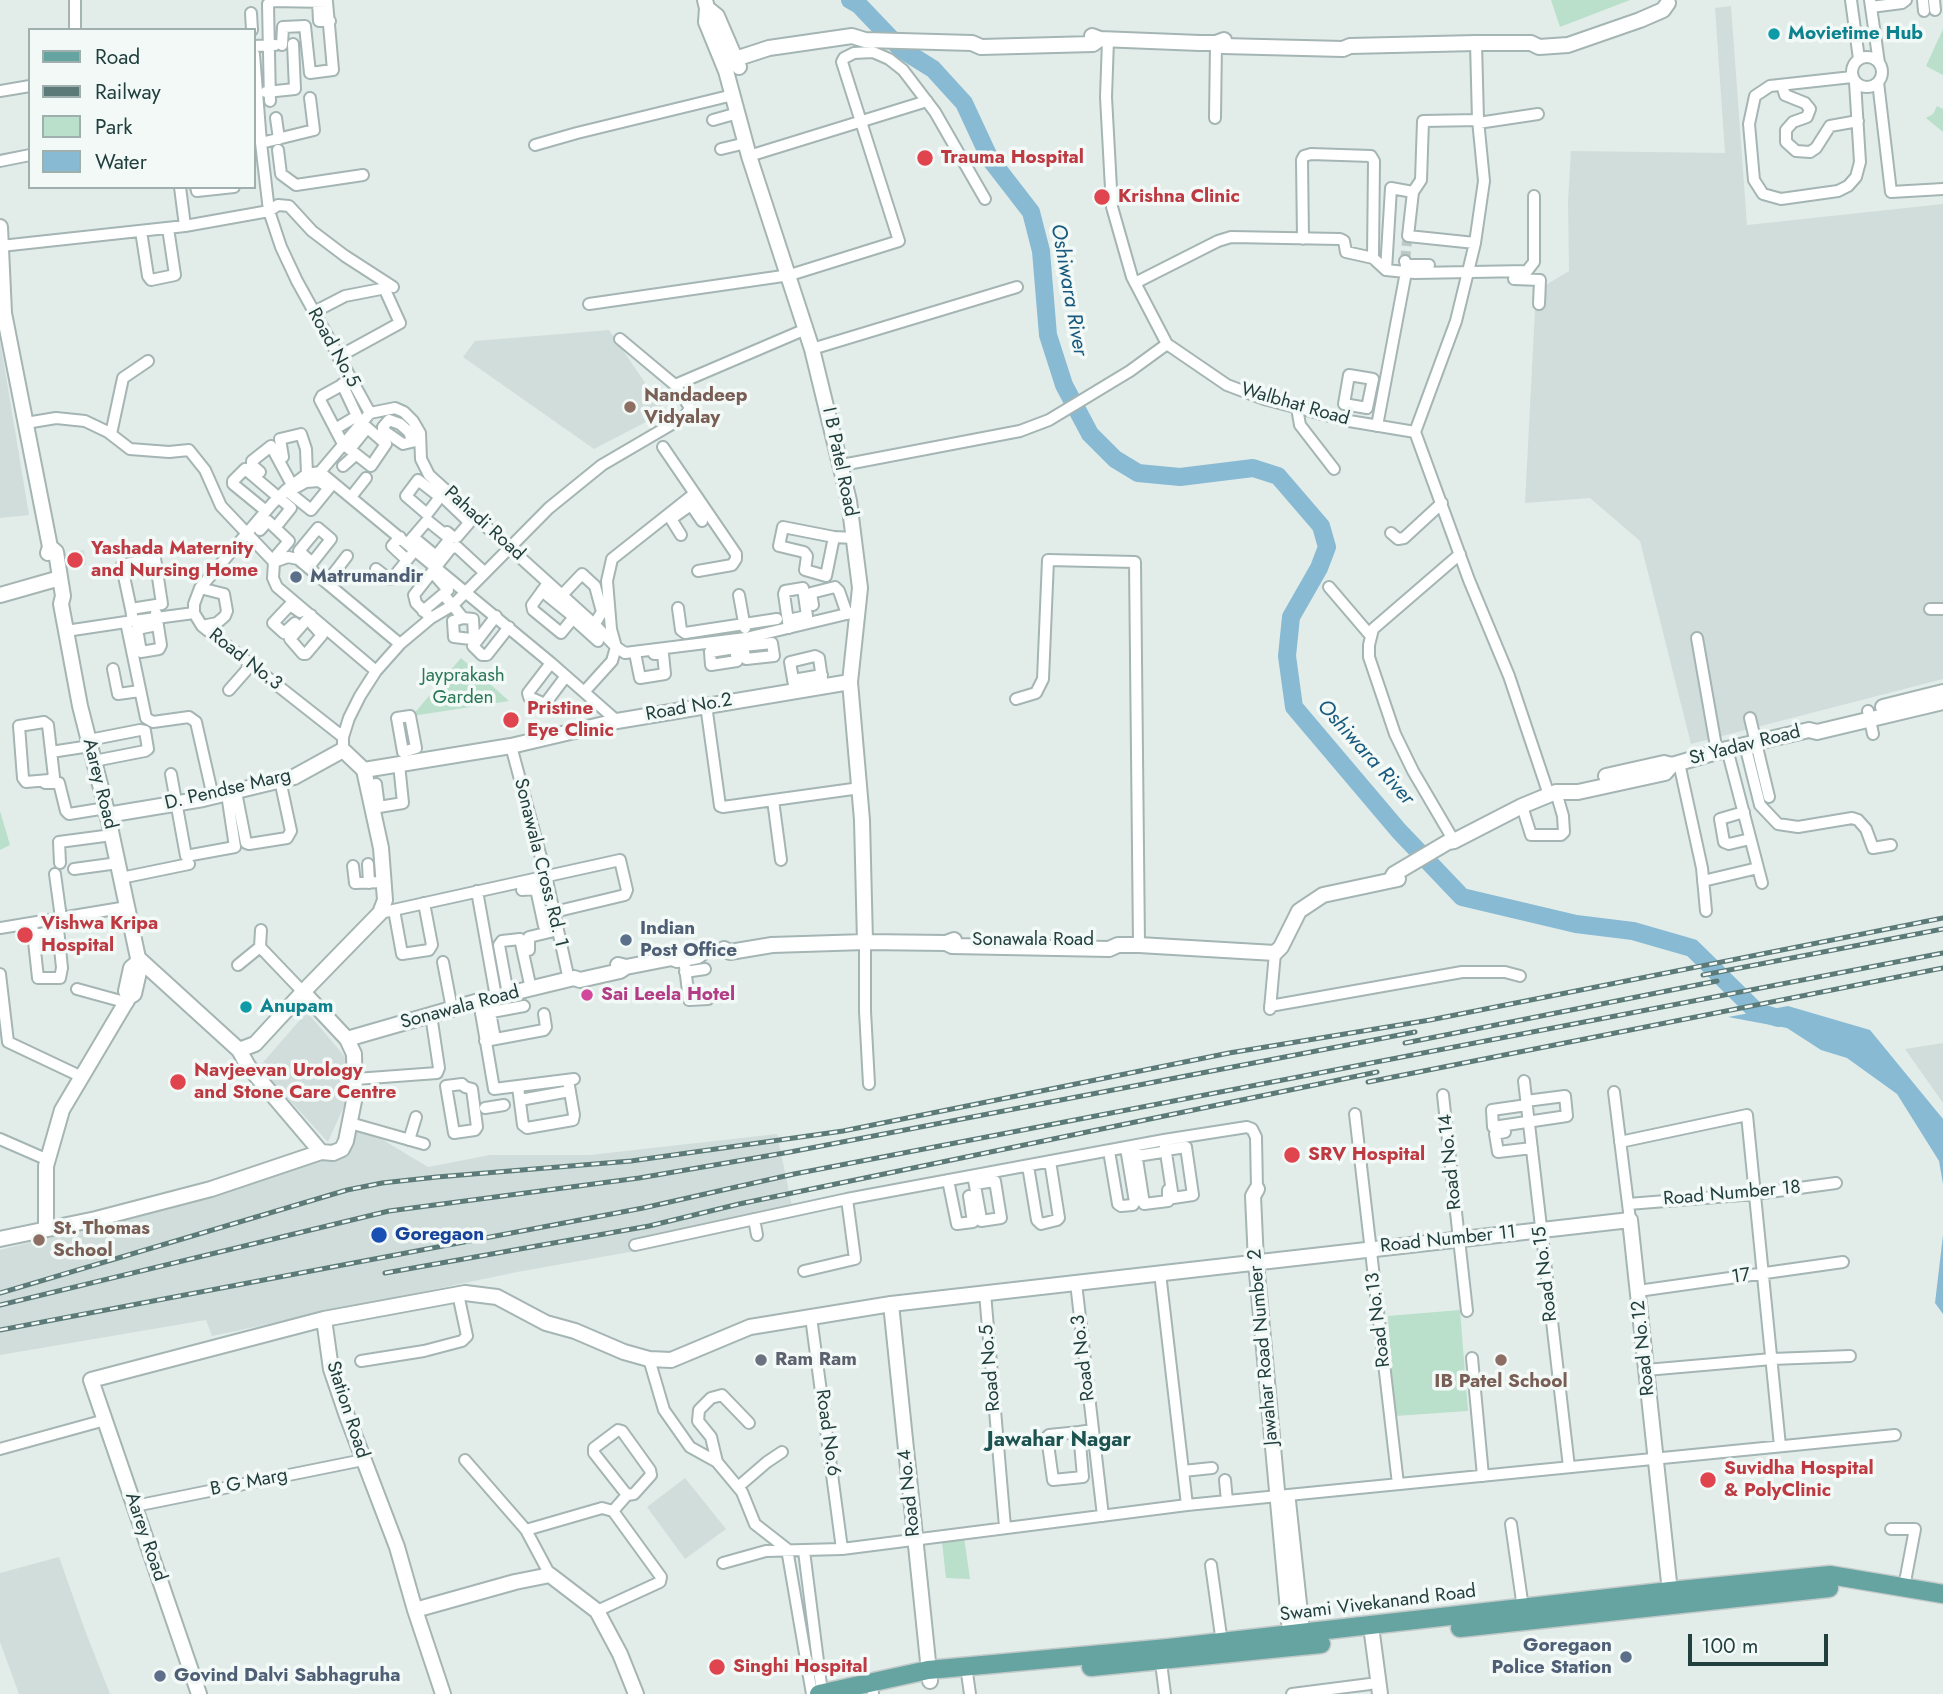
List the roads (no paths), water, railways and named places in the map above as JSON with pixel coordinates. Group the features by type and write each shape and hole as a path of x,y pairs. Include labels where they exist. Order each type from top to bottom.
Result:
{"main road":[{"name":"Swami Vivekanand Road","path":"1367,1632 1523,1608 1836,1587 1904,1587 1943,1594"},
{"name":"Swami Vivekanand Road","path":"1880,1589 1943,1605"},
{"name":"Swami Vivekanand Road","path":"820,1694 929,1675 968,1679 1670,1598"},
{"name":"Swami Vivekanand Road","path":"1160,1655 1222,1643 1297,1641"},
{"name":"Swami Vivekanand Road","path":"871,1694 929,1675"}],"street":[{"path":"75,0 75,28"},
{"path":"1851,0 1859,59"},
{"path":"1906,0 1902,3 1871,4 1882,73 1878,82 1891,192 1943,189"},
{"path":"256,93 270,96 295,89 288,44 281,30 284,26 305,26 310,72 333,70 327,2 270,2 270,96"},
{"path":"731,65 871,40 972,43 981,39 1038,36 1093,36 1104,39 1216,43 1222,40 1264,44 1342,42 1350,46 1531,43 1539,47 1567,41 1663,10 1671,2"},
{"name":"I B Patel Road","path":"706,4 706,22 731,65 733,95 813,349 842,465 860,588 850,611 850,682 860,788 865,942"},
{"path":"251,13 252,28"},
{"name":"Walbhat Road","path":"1104,39 1111,207 1135,283 1167,344 1227,385 1297,408 1349,421 1415,432"},
{"path":"256,46 307,43"},
{"path":"1215,118 1216,43"},
{"path":"1476,43 1478,122 1484,181 1475,243 1456,321 1415,432 1460,554 1557,792 1564,832 1561,835 1531,835 1522,806"},
{"path":"589,304 790,275 898,241 899,237 842,62 848,55 866,51 888,60 903,71 952,139 985,199"},
{"path":"1878,82 1864,87 1854,80 1770,86 1755,96 1749,124 1755,180 1763,194 1781,199 1838,191 1848,186 1856,177 1860,162 1858,121 1854,80 1852,67 1859,59 1871,57 1879,63"},
{"path":"1782,85 1785,95 1805,103 1810,109 1807,117 1793,122 1786,130 1786,142 1796,152 1810,152 1816,148 1830,126 1858,121"},
{"path":"0,91 28,86"},
{"name":"Road No.5","path":"256,93 261,143 261,180 281,247 338,357 346,382 370,414"},
{"path":"535,145 733,95"},
{"path":"261,143 279,144 314,130 310,98"},
{"path":"721,149 748,149 861,122 927,101"},
{"path":"713,120 738,113"},
{"path":"1475,243 1407,239 1413,192 1421,180 1423,121 1478,122 1538,114"},
{"path":"276,118 281,174 296,185 363,175"},
{"path":"1303,239 1304,156 1311,153 1371,156 1376,165 1373,258"},
{"path":"0,161 28,155"},
{"path":"261,180 281,174"},
{"path":"180,189 185,226"},
{"path":"197,189 216,189"},
{"path":"1386,270 1391,189 1413,192"},
{"path":"1506,278 1527,271 1534,262 1534,196"},
{"path":"1,246 142,235 269,211 278,205 289,206 312,231 393,287"},
{"name":"Aarey Road","path":"0,227 4,313 50,547 48,554 55,579 55,597 61,604 80,706 107,811 137,960"},
{"path":"142,235 148,276 151,280 175,275 169,231"},
{"path":"1135,283 1231,237 1340,239 1344,241 1346,252 1373,258 1386,270 1429,265"},
{"path":"1410,268 1518,275 1540,280 1539,304"},
{"path":"1377,426 1410,268"},
{"path":"813,349 1017,287"},
{"path":"314,312 345,296 385,290 400,323 338,357"},
{"path":"675,385 806,329"},
{"path":"436,567 457,579 469,582 549,508 602,465 688,414 689,406 675,385 620,339"},
{"path":"842,465 1003,436 1049,420 1167,344"},
{"path":"111,435 123,379 148,361"},
{"path":"346,382 361,423 387,445 372,465 345,455 320,398 346,382"},
{"path":"1349,421 1352,407"},
{"name":"Pahadi Road","path":"370,414 387,408 404,412 420,433 416,440 426,479 508,547 545,587 564,593 580,614 616,647"},
{"path":"1297,408 1300,425 1334,469"},
{"path":"247,536 283,492 345,455 361,423 370,414"},
{"path":"26,423 56,418 85,421 130,449 169,452 189,450 205,470 221,506 247,536 277,559 308,563 400,644"},
{"path":"335,429 361,423"},
{"path":"663,447 694,500 736,554 732,565 698,571"},
{"path":"320,471 332,485"},
{"path":"351,497 366,478"},
{"path":"426,479 418,481 406,496 426,514 443,494"},
{"path":"277,559 256,536 283,492 313,481 321,481 351,497 413,544 436,567 448,586 449,590 376,671 349,718 343,743 364,770 376,808"},
{"path":"283,492 311,510 332,485"},
{"path":"283,492 289,541 272,569 275,583 285,598 376,671"},
{"path":"443,494 432,516 454,538 472,519"},
{"path":"694,500 702,521"},
{"path":"681,535 671,519 694,500"},
{"path":"584,692 612,661 616,647 611,629 607,581 612,559 694,500"},
{"path":"1391,533 1398,539 1404,538 1442,503"},
{"path":"834,537 825,576 805,570 807,556 804,552 779,546 783,527 853,538"},
{"name":"Road No.3","path":"247,536 195,600 200,621 343,743"},
{"path":"376,569 390,579 407,560 413,544"},
{"path":"407,560 392,547 413,544"},
{"path":"308,563 334,545"},
{"path":"427,614 415,603 414,595 451,548 457,547 482,570"},
{"path":"1451,843 1395,734 1369,657 1370,635 1373,629 1460,554"},
{"path":"329,579 347,556"},
{"path":"134,644 141,652 160,648 157,616 162,601 157,561 152,558 122,565 140,691 146,718 153,722 189,717 196,722 246,843 287,838 291,831 280,780"},
{"path":"1016,699 1036,693 1043,679 1048,560 1135,562 1139,946"},
{"path":"427,614 453,605 467,592 482,570"},
{"path":"564,593 583,574 596,588 602,612 594,626 598,641"},
{"path":"0,595 55,579"},
{"path":"457,579 494,620 563,680 584,692 617,721"},
{"path":"545,587 580,614 563,632 559,632 532,608 545,587"},
{"path":"1329,587 1370,635"},
{"path":"785,622 786,590 803,588 811,619"},
{"path":"678,608 682,631 811,619 850,611 837,588 812,593 811,619"},
{"path":"66,631 130,617 157,616 217,624 227,611 224,594 204,589"},
{"path":"444,595 463,618"},
{"path":"739,595 744,641"},
{"path":"266,622 285,598"},
{"path":"1930,609 1943,609"},
{"path":"307,615 290,639 303,654 306,654 322,635 320,627"},
{"path":"134,644 138,628 157,616"},
{"path":"494,620 473,646 482,656 487,655 506,630"},
{"path":"616,647 635,655 705,644 730,644 744,641 785,622"},
{"path":"703,630 705,644"},
{"path":"1698,638 1722,751 1744,812 1762,883"},
{"path":"635,655 640,678 665,674 663,654 658,652"},
{"path":"794,685 791,661 815,656 818,657 823,681"},
{"path":"229,690 251,665"},
{"path":"548,667 528,693 529,697 545,704 563,680"},
{"path":"113,669 118,694 140,691"},
{"name":"Road No.2","path":"364,770 406,759 511,746 617,721 794,685 823,681 850,682"},
{"path":"1870,721 1943,692"},
{"name":"St Yadav Road","path":"1275,953 1282,947 1299,911 1323,895 1394,877 1451,843 1522,806 1557,792 1578,792 1665,773 1676,764 1722,751 1809,730 1817,732 1870,721 1943,702"},
{"path":"706,705 720,806 860,788"},
{"path":"1750,718 1755,794 1769,817 1778,824 1798,827 1852,818 1858,820 1866,829 1874,853 1891,845"},
{"path":"46,723 51,752 54,777 39,781 24,780 19,726 46,723"},
{"name":"D. Pendse Marg","path":"107,811 175,804 294,777 343,743"},
{"path":"1750,744 1769,796"},
{"name":"Sonawala Cross Rd. 1","path":"511,746 571,979"},
{"path":"51,752 91,749"},
{"path":"376,808 404,802 406,759"},
{"path":"1676,764 1703,881 1706,911"},
{"path":"171,774 186,856 234,849 236,844 225,794"},
{"path":"21,786 57,781 69,814 107,811"},
{"path":"376,784 381,848 377,882"},
{"path":"773,800 781,860"},
{"path":"1744,812 1720,819 1724,842 1729,844 1750,839"},
{"path":"28,923 33,935 38,978 60,978 62,968 58,931 57,868 59,842 112,835"},
{"path":"247,1066 256,1044 303,992 387,912 616,860 621,862 627,890 625,895 556,922 530,928"},
{"path":"74,869 118,863"},
{"path":"121,878 189,864"},
{"path":"368,864 385,900 402,954 429,950 432,945 424,903"},
{"path":"354,866 355,883 377,882"},
{"path":"1703,881 1758,868"},
{"path":"522,890 536,889 544,926"},
{"path":"478,891 502,996"},
{"path":"0,928 127,907"},
{"path":"534,988 528,939 556,922"},
{"path":"28,923 32,975"},
{"path":"0,1239 96,1219 211,1189 321,1152 333,1153 342,1149 350,1123 356,1079 354,1054 347,1039 260,947 261,930"},
{"path":"33,935 58,931"},
{"path":"502,996 499,945 502,941 518,938 521,940 534,988"},
{"name":"Sonawala Road","path":"347,1039 452,1009 484,1009 502,996 571,979 578,974 619,965 626,967 680,963 676,954 696,951 702,953 724,949 729,945 946,943 952,940 1050,938 1110,940 1118,945 1275,953"},
{"path":"865,942 865,1011 870,1084"},
{"path":"238,965 260,947"},
{"path":"1275,953 1270,1008 1462,972 1505,972 1520,976"},
{"path":"46,1228 46,1166 62,1110 128,1000 126,991 131,968 137,960 239,1050 247,1066 321,1152"},
{"path":"443,962 452,1009"},
{"path":"705,970 680,963 689,1000 708,999"},
{"path":"0,974 4,1041 82,1077"},
{"path":"77,989 128,1000"},
{"path":"485,1108 502,1105 495,1088 484,1009 524,1006"},
{"path":"489,1042 544,1030 544,1014"},
{"path":"356,1079 437,1073 439,1068 431,1015"},
{"path":"489,1042 513,1042"},
{"path":"239,1050 256,1044"},
{"name":"Road No.15","path":"1524,1082 1569,1467"},
{"path":"518,1087 525,1128 571,1121 574,1115 571,1083"},
{"path":"472,1089 477,1127 475,1130 454,1132 446,1086 462,1084 472,1089 571,1083"},
{"path":"520,1100 571,1083"},
{"name":"Road No.12","path":"1614,1092 1670,1598"},
{"name":"Road No.14","path":"1443,1096 1467,1311"},
{"path":"1529,1125 1494,1127 1492,1110 1565,1097 1566,1117 1495,1134 1497,1151 1530,1149"},
{"name":"Road No.13","path":"1355,1114 1398,1484"},
{"path":"1620,1142 1747,1115 1780,1446"},
{"path":"408,1140 416,1117"},
{"path":"350,1123 424,1144"},
{"path":"635,1245 847,1199 974,1180 1050,1161 1109,1151 1132,1153 1247,1127 1256,1133 1257,1189"},
{"path":"0,1139 48,1160"},
{"path":"1163,1146 1172,1197 1192,1196 1186,1147 1183,1142"},
{"path":"1132,1153 1143,1202 1148,1205 1166,1202 1169,1199 1163,1146"},
{"path":"1109,1151 1118,1205 1133,1205 1135,1202 1132,1153"},
{"path":"1112,1167 1132,1153"},
{"path":"1028,1166 1037,1220 1041,1224 1059,1217 1050,1161"},
{"path":"1030,1180 1052,1176"},
{"name":"Road Number 18","path":"1628,1204 1755,1195 1836,1183"},
{"name":"Jawahar Road Number 2","path":"1257,1189 1253,1196 1297,1641"},
{"path":"804,1271 855,1259 847,1199"},
{"path":"754,1219 757,1235"},
{"name":"Road Number 11","path":"891,1304 1630,1220"},
{"name":"Jawahar Road Number 2","path":"1260,1262 1270,1329 1271,1384"},
{"name":"17","path":"1638,1291 1843,1262"},
{"path":"1160,1273 1187,1505"},
{"name":"Road No.3","path":"1076,1283 1103,1516"},
{"path":"324,1319 458,1294 481,1293 497,1297 546,1323 575,1331 624,1352 649,1359 671,1360 750,1328 891,1304"},
{"name":"Road No.5","path":"985,1293 1005,1527"},
{"path":"362,1361 424,1351 461,1341 467,1336 458,1294"},
{"name":"Road No.4","path":"891,1304 929,1675"},
{"name":"Road No.6","path":"811,1317 842,1549"},
{"name":"Aarey Road","path":"200,1694 91,1380 324,1319"},
{"name":"Station Road","path":"324,1319 331,1369 397,1547 443,1694"},
{"path":"1646,1370 1772,1359 1850,1356"},
{"path":"1472,1358 1483,1476"},
{"path":"649,1359 664,1410 690,1447 717,1462 738,1487 755,1524 787,1549 812,1694"},
{"path":"717,1462 711,1437 698,1421 699,1410 712,1398 722,1395 749,1423"},
{"path":"0,1449 105,1420"},
{"path":"612,1511 627,1495 634,1494 651,1475 622,1431 618,1430 594,1448 594,1453 627,1495"},
{"path":"1079,1432 1082,1478 1053,1480 1047,1440 1049,1435 1093,1430"},
{"path":"723,1563 766,1551 842,1549 1187,1505 1895,1435"},
{"path":"738,1487 766,1462 782,1452"},
{"name":"B G Marg","path":"135,1506 363,1460"},
{"path":"466,1460 526,1530 550,1575 597,1611 620,1654 636,1694"},
{"path":"1083,1469 1098,1468"},
{"path":"1183,1471 1212,1468"},
{"path":"1225,1480 1227,1501"},
{"path":"526,1530 602,1508 612,1511 661,1577 660,1582 597,1611"},
{"path":"1511,1524 1523,1608"},
{"path":"1891,1529 1915,1529 1904,1587"},
{"path":"804,1551 820,1694"},
{"path":"1211,1565 1222,1643"},
{"path":"415,1610 514,1582 550,1575"},
{"path":"1292,1694 1373,1691 1367,1632"},
{"path":"1160,1655 1165,1694"}],"water":[{"path":"1788,1006 1870,1030 1943,1119 1943,1184 1939,1161 1897,1094 1847,1058 1821,1050 1787,1028 1728,1017"},
{"path":"1943,1235 1943,1314 1935,1303"}],"waterway":[{"name":"Oshiwara River","path":"850,0 859,5 901,49 933,69 964,103 990,159 1031,212 1041,251 1048,335 1064,385 1090,434 1115,459 1138,473 1180,477 1253,468 1278,476 1321,526 1327,547 1319,568 1291,617 1287,656 1294,707 1399,831 1462,897 1576,924 1633,931 1692,948 1756,1011 1778,1018"}],"tunnel":[{"path":"1405,261 1407,241"}],"railway":[{"path":"0,1293 347,1190 382,1183 631,1161 843,1131 1229,1053 1430,1020 1943,918"},
{"path":"1703,975 1943,929"},
{"path":"0,1330 643,1208 794,1174 1943,953"},
{"path":"1368,1082 1943,968"},
{"path":"1405,1043 1717,981"},
{"path":"0,1305 389,1211 639,1178 790,1152 1415,1032"},
{"path":"385,1273 649,1226 739,1204 1377,1072"}],"place":[{"name":"Movietime Hub","path":"1774,34"},
{"name":"Trauma Hospital","path":"925,158"},
{"name":"Krishna Clinic","path":"1102,197"},
{"name":"Nandadeep Vidyalay","path":"630,407"},
{"name":"Yashada Maternity and Nursing Home","path":"75,560"},
{"name":"Matrumandir","path":"296,577"},
{"name":"Pristine Eye Clinic","path":"511,720"},
{"name":"Vishwa Kripa Hospital","path":"25,935"},
{"name":"Indian Post Office","path":"626,940"},
{"name":"Sai Leela Hotel","path":"587,995"},
{"name":"Anupam","path":"246,1007"},
{"name":"Navjeevan Urology and Stone Care Centre","path":"178,1082"},
{"name":"SRV Hospital","path":"1292,1155"},
{"name":"Goregaon","path":"379,1235"},
{"name":"St. Thomas School","path":"39,1240"},
{"name":"Ram Ram","path":"761,1360"},
{"name":"IB Patel School","path":"1501,1360"},
{"name":"Suvidha Hospital & PolyClinic","path":"1708,1480"},
{"name":"Goregaon Police Station","path":"1626,1657"},
{"name":"Singhi Hospital","path":"717,1667"},
{"name":"Govind Dalvi Sabhagruha","path":"160,1676"}],"district":[{"name":"Jawahar Nagar","path":"1059,1441"}],"park label":[{"name":"Jayprakash Garden","path":"463,687"}]}
